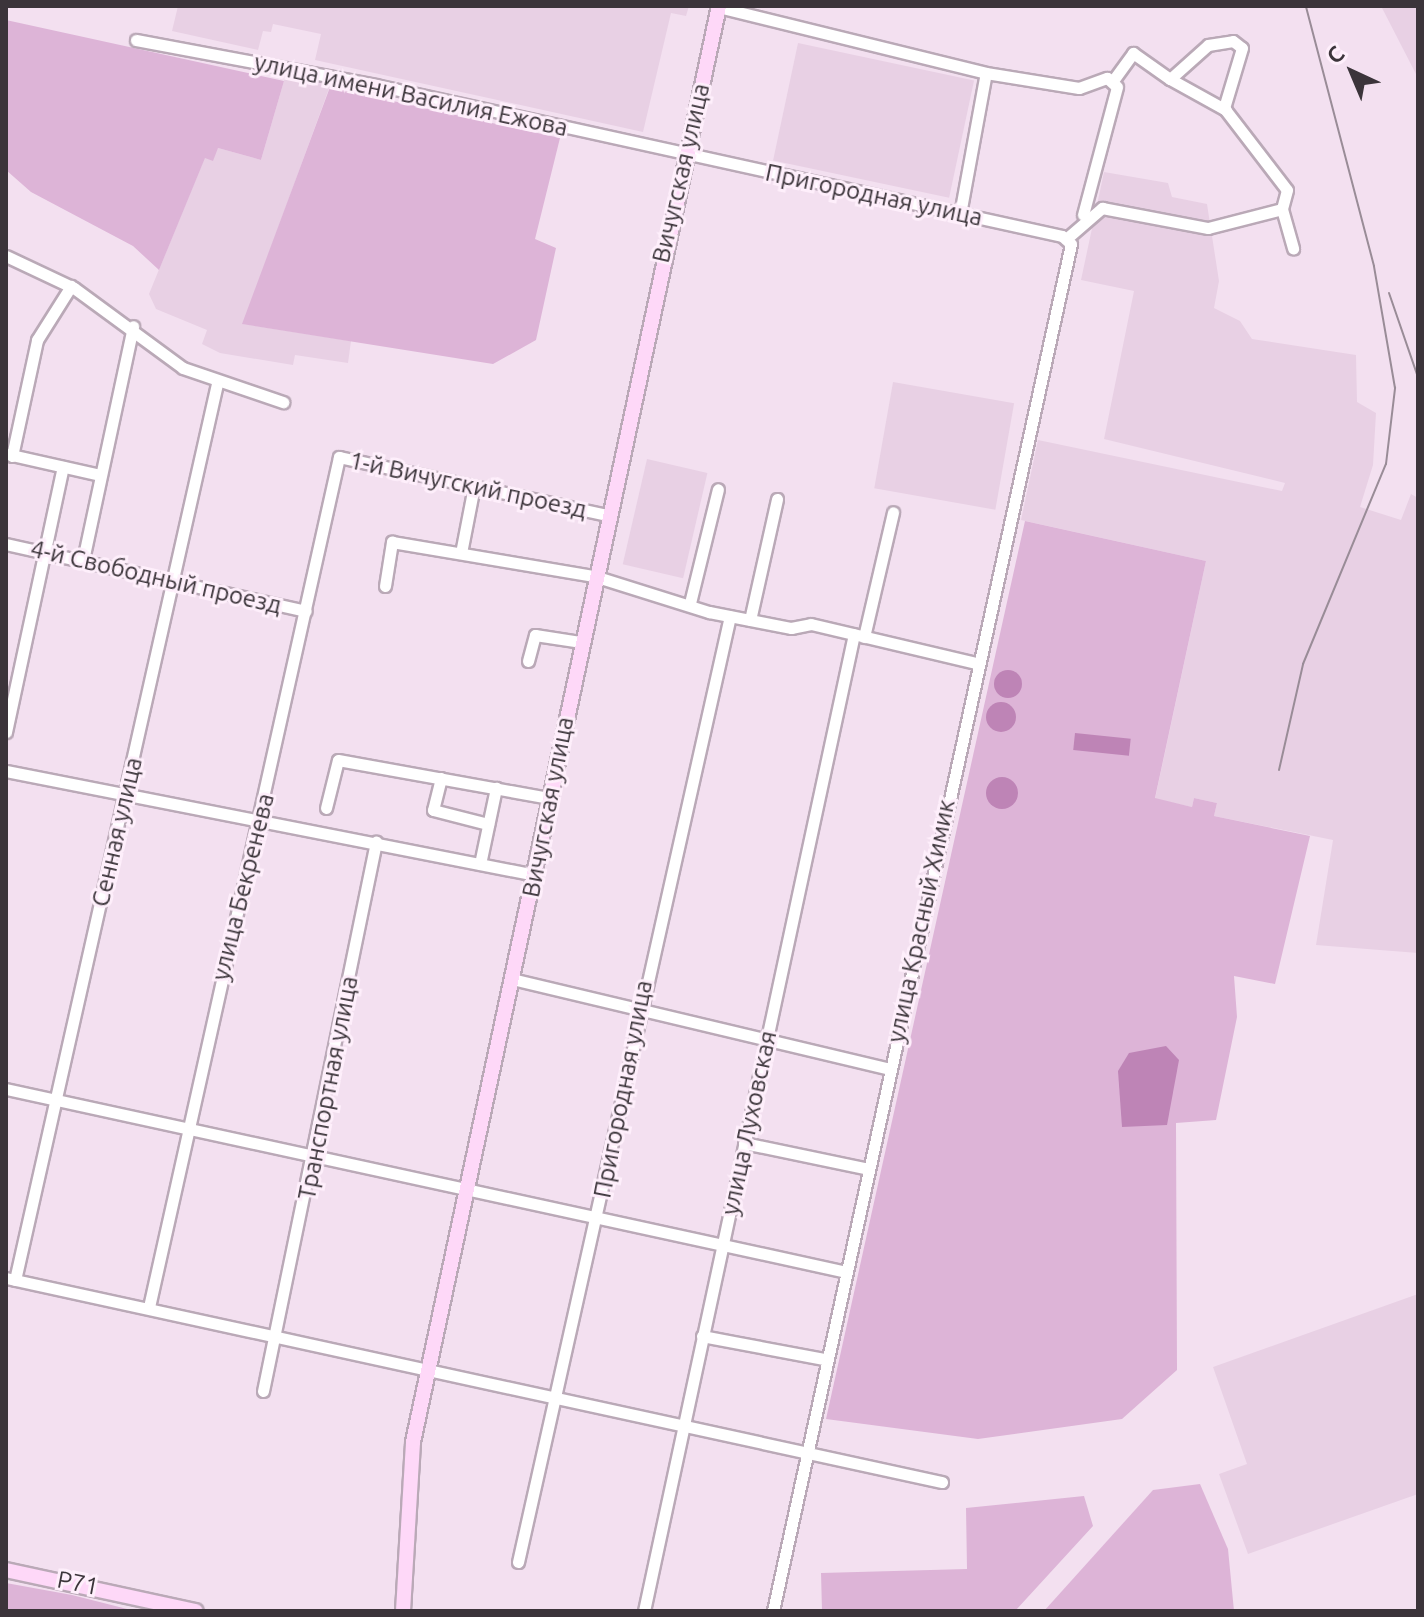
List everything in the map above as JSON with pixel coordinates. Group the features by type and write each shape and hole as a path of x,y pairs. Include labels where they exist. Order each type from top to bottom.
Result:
{"main road":[{"name":"Вичугская улица","path":"403,1611 408,1478 428,1369 535,875 594,576 718,7"},
{"name":"Р71","path":"6,1570 196,1611"}],"street":[{"path":"718,7 986,73 1079,88 1109,80 1133,53 1170,79 1226,110 1287,190 1282,209 1293,248"},
{"name":"улица имени Василия Ежова","path":"136,40 685,154"},
{"path":"1170,79 1208,45 1233,41 1242,48 1226,110"},
{"path":"960,214 986,73"},
{"path":"1083,215 1117,87 1109,80"},
{"name":"Пригородная улица","path":"685,154 1064,237"},
{"path":"1064,237 1102,208 1201,228 1282,209"},
{"name":"улица Красный Химик","path":"773,1611 842,1271 868,1169 976,663 1072,253 1064,237"},
{"path":"6,256 71,286 133,326 176,363 217,384 283,402"},
{"path":"71,286 37,340 9,455 100,475"},
{"path":"83,560 133,326"},
{"name":"Сенная улица","path":"10,1279 56,1100 217,384"},
{"name":"1-й Вичугский проезд","path":"336,467 339,457 607,515"},
{"path":"6,732 63,467"},
{"name":"улица Бекренева","path":"149,1307 336,467"},
{"path":"461,553 474,486"},
{"path":"690,603 718,489"},
{"path":"750,620 777,499"},
{"name":"улица Луховская","path":"644,1611 679,1427 767,1038 859,635 893,512"},
{"path":"385,586 392,542 594,576 730,616 859,635 976,663"},
{"name":"4-й Свободный проезд","path":"6,544 306,611"},
{"name":"Пригородная улица","path":"518,1562 597,1215 638,1009 730,616"},
{"path":"528,661 535,635 581,642"},
{"path":"326,808 338,760 550,798"},
{"path":"6,771 535,875"},
{"path":"441,778 433,810 488,824"},
{"path":"480,864 496,788"},
{"name":"Транспортная улица","path":"263,1391 278,1334 311,1155 376,842"},
{"path":"512,979 889,1069"},
{"path":"6,1089 723,1242 842,1271"},
{"path":"744,1143 868,1169"},
{"path":"10,1279 278,1334 557,1396 679,1427 942,1482"},
{"path":"702,1336 824,1359"}],"shaded area":[{"path":"178,6 689,6 686,16 671,13 643,132 315,60 321,34 273,24 271,32 263,31 258,50 172,31"},
{"path":"1381,6 1418,6 1418,78"},
{"path":"6,20 284,81 261,160 218,148 213,161 205,158 159,270 133,246 31,192 6,170"},
{"path":"798,43 974,80 949,198 773,160"},
{"path":"286,74 331,83 243,324 351,341 348,363 295,355 293,365 220,353 202,344 207,330 156,309 149,294 205,157 218,148 261,160"},
{"path":"330,87 560,138 535,239 556,248 536,340 493,364 242,324"},
{"path":"1104,172 1168,183 1172,197 1207,204 1219,281 1214,308 1240,321 1252,339 1356,355 1357,402 1376,413 1373,465 1360,507 1401,520 1411,494 1418,498 1418,953 1316,945 1333,840 1214,816 1217,803 1194,798 1192,807 1155,799 1206,561 1021,520 1038,440 1282,491 1285,483 1104,439 1134,291 1081,280"},
{"path":"893,382 1014,403 995,510 874,488"},
{"path":"647,459 707,473 683,578 623,564"},
{"path":"1025,521 1206,561 1155,798 1192,807 1194,798 1217,803 1214,816 1310,836 1275,984 1234,976 1237,1017 1216,1120 1176,1123 1177,1370 1122,1419 978,1439 826,1419"},
{"path":"1008,670 1018,674 1022,684 1018,694 1008,698 998,694 994,684 998,674"},
{"path":"1001,702 1012,706 1016,717 1012,728 1001,732 990,728 986,717 990,706"},
{"path":"1075,733 1131,739 1129,756 1073,750"},
{"path":"1002,777 1013,782 1018,793 1013,804 1002,809 991,804 986,793 991,782"},
{"path":"1166,1046 1179,1060 1167,1125 1122,1127 1118,1071 1129,1053"},
{"path":"1418,1294 1418,1494 1248,1554 1219,1474 1247,1464 1213,1367"},
{"path":"1200,1484 1228,1549 1234,1611 1044,1611 1153,1490"},
{"path":"1084,1496 1093,1526 1015,1611 822,1611 821,1573 967,1569 966,1508"},
{"path":"6,1583 72,1595 135,1611 6,1611"}],"railway":[{"path":"1279,770 1303,664 1386,464 1395,388 1374,266 1306,6"},
{"path":"1389,293 1418,377"}]}
